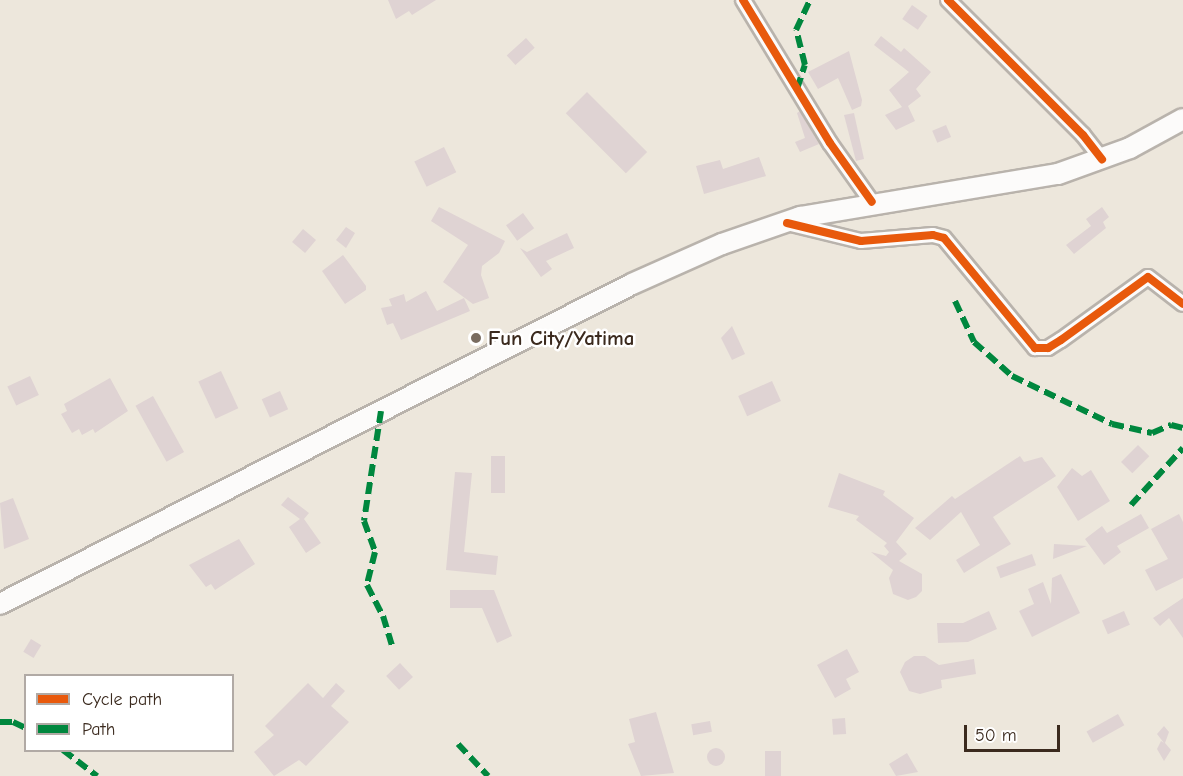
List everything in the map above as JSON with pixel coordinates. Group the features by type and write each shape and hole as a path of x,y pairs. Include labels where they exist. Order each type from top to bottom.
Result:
{"main road":[{"path":"0,604 632,284 722,244 800,217 872,202 1031,181 1102,159 1183,119"}],"street":[{"path":"743,0 830,143 872,202"},
{"path":"948,0 1083,135 1102,159"},
{"path":"787,223 861,241 933,235 944,238 1035,348 1048,348 1061,340 1148,277 1183,304"}],"building":[{"path":"388,0 436,0 412,15 409,11 396,19"},
{"path":"912,5 928,16 918,30 902,19"},
{"path":"881,36 901,52 904,48 931,72 916,89 921,96 908,106 915,121 896,130 885,115 902,107 889,90 909,72 874,45"},
{"path":"526,38 535,48 515,65 507,55"},
{"path":"849,51 862,100 861,106 852,110 838,78 818,89 808,72"},
{"path":"587,92 647,152 626,173 566,113"},
{"path":"800,111 819,144 800,152 795,142 805,138 797,113"},
{"path":"854,113 864,159 856,161 844,115"},
{"path":"946,125 951,137 937,143 932,131"},
{"path":"444,147 456,172 427,187 414,161"},
{"path":"759,157 766,176 704,194 696,166 720,160 723,169"},
{"path":"439,207 505,241 499,253 482,266 481,275 489,298 473,304 443,282 468,245 431,221"},
{"path":"1102,207 1109,217 1103,222 1106,228 1074,254 1066,245 1091,226 1086,219"},
{"path":"523,213 534,228 517,241 506,225"},
{"path":"346,227 355,233 346,248 336,240"},
{"path":"303,229 316,240 305,253 292,242"},
{"path":"567,233 574,248 546,261 552,269 541,277 520,248 527,252"},
{"path":"343,255 366,286 366,290 345,304 322,271"},
{"path":"426,291 437,311 464,298 470,311 401,340 393,323 387,325 381,308 392,306 389,299 404,294 406,302"},
{"path":"732,326 745,354 732,360 721,338"},
{"path":"221,371 238,408 216,419 198,382"},
{"path":"30,376 39,395 16,406 7,387"},
{"path":"110,378 128,411 95,433 93,429 82,435 79,429 72,433 61,414 67,411 64,404"},
{"path":"772,381 781,401 747,416 738,396"},
{"path":"280,391 288,409 270,417 262,399"},
{"path":"153,396 184,452 167,462 136,406"},
{"path":"1138,445 1149,456 1132,473 1121,462"},
{"path":"491,456 505,456 505,493 491,493"},
{"path":"1020,456 1024,462 1042,457 1056,476 993,517 1011,544 964,573 956,560 980,545 961,512 930,540 915,528 952,496 955,499"},
{"path":"1072,468 1082,476 1091,470 1110,501 1078,521 1057,487"},
{"path":"455,472 472,473 464,552 498,556 496,575 446,570"},
{"path":"839,473 885,491 883,495 914,518 896,542 907,554 899,561 922,574 922,591 916,597 908,600 893,594 889,578 893,570 871,552 886,556 889,552 884,546 887,543 856,520 859,516 828,507"},
{"path":"288,497 309,513 304,519 321,543 306,553 289,527 300,519 281,505"},
{"path":"13,498 29,539 4,549 0,503"},
{"path":"1141,514 1149,528 1117,546 1121,552 1104,565 1085,539 1102,526 1107,533"},
{"path":"1179,514 1183,522 1183,578 1156,591 1145,570 1168,559 1151,529"},
{"path":"239,539 255,564 215,590 211,584 206,587 189,565"},
{"path":"1054,544 1087,546 1053,559"},
{"path":"1032,554 1036,565 1000,578 996,567"},
{"path":"1061,574 1080,613 1032,637 1019,611 1034,604 1028,589 1043,582 1051,604 1052,578"},
{"path":"450,590 494,590 512,636 497,643 482,608 450,608"},
{"path":"1183,598 1183,638 1169,618 1160,626 1153,618"},
{"path":"989,611 997,629 968,642 938,643 937,623 963,623"},
{"path":"1124,611 1130,625 1108,634 1102,620"},
{"path":"31,639 41,645 34,658 23,652"},
{"path":"847,649 859,672 846,679 851,689 835,698 817,665"},
{"path":"914,656 925,656 939,665 974,659 976,674 941,680 942,688 920,694 909,691 900,672 905,662"},
{"path":"400,663 413,677 399,690 386,676"},
{"path":"308,683 323,698 336,683 345,691 331,706 349,722 306,766 299,760 274,776 254,752 274,735 265,726"},
{"path":"656,712 674,773 641,776 628,744 635,742 629,719"},
{"path":"1118,714 1124,725 1093,743 1087,731"},
{"path":"845,718 846,734 833,735 832,719"},
{"path":"710,721 712,732 693,735 691,724"},
{"path":"1164,726 1169,732 1165,743 1171,750 1164,761 1157,749 1161,741 1164,743 1157,734"},
{"path":"712,748 720,748 725,753 723,764 712,766 707,761 707,753"},
{"path":"765,751 781,751 781,776 765,776"},
{"path":"907,753 918,772 896,776 889,764"}],"marked path":[{"path":"797,89 805,65 796,30 810,0"},
{"path":"955,301 974,342 1012,376 1112,424 1152,433 1171,425 1183,428"},
{"path":"381,411 364,521 375,552 367,585 383,616 393,648"},
{"path":"1131,505 1183,448"},
{"path":"0,722 13,722 24,727"},
{"path":"458,744 488,776"},
{"path":"66,752 97,776"}],"cycle path":[{"path":"743,0 830,143 872,202"},
{"path":"948,0 1083,135 1102,159"},
{"path":"787,223 861,241 933,235 944,238 1035,348 1048,348 1061,340 1148,277 1183,304"}],"place":[{"name":"Fun City/Yatima","path":"476,338"}]}
